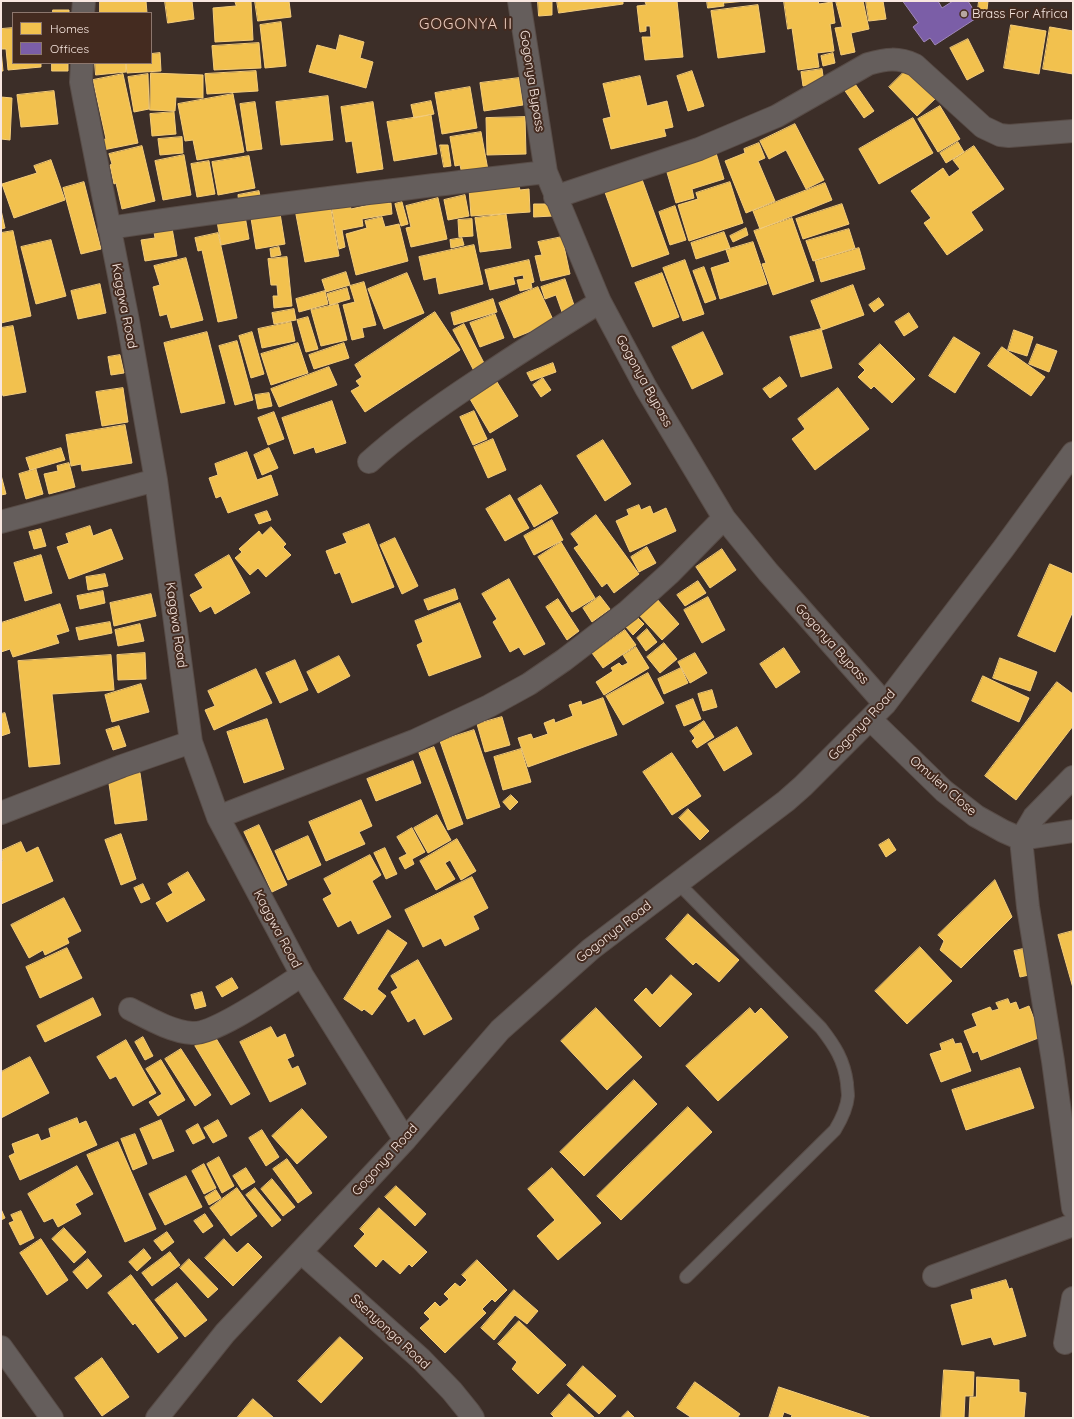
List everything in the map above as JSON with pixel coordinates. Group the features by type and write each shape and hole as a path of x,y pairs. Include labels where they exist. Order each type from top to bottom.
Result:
{"street":[{"path":"83,12 84,1"},
{"name":"Gogonya Bypass","path":"519,1 546,172 555,197 600,302 646,388 724,518 878,712"},
{"path":"555,197 699,149 777,116 868,64 895,59 906,61 915,65 983,127 1000,135 1009,136 1073,131"},
{"name":"Kaggwa Road","path":"82,64 81,82 128,321 156,480 192,742 218,817 302,975 405,1140"},
{"path":"109,228 340,196 546,172"},
{"path":"369,462 396,438 455,396 537,341 600,302"},
{"name":"Gogonya Road","path":"157,1418 225,1333 405,1140 500,1030 591,949 786,801 878,712 1003,549 1073,453"},
{"path":"1,522 156,480"},
{"path":"218,817 414,741 489,706 529,684 564,660 628,611 670,573 724,518"},
{"name":"Omulen Close","path":"878,712 944,791 976,816 1003,831 1021,838 1073,831"},
{"path":"1,813 122,766 192,742"},
{"path":"1073,778 1034,817 1021,838 1028,907 1053,1061 1073,1208"},
{"path":"130,1009 179,1031 193,1034 201,1033 235,1017 302,975"},
{"path":"934,1276 1073,1225"},
{"name":"Ssenyonga Road","path":"301,1252 421,1359 452,1391 473,1418"},
{"path":"1065,1343 1073,1298"},
{"path":"1,1347 52,1418"}],"lane":[{"path":"678,883 821,1028 839,1054 848,1095 843,1115 835,1130 686,1277"}],"building: Homes":[{"path":"100,1 146,1 147,12 100,12"},
{"path":"165,1 192,1 194,19 168,23"},
{"path":"235,1 251,1 253,40 215,42 213,8 236,6"},
{"path":"255,1 289,1 291,17 258,21"},
{"path":"538,1 552,1 552,15 539,16"},
{"path":"557,1 623,1 623,4 559,13"},
{"path":"645,1 677,1 683,57 645,60 642,37 651,37 650,26 646,26 646,31 640,32 637,6 646,5"},
{"path":"707,1 723,1 724,6 708,8"},
{"path":"724,1 746,1 724,3"},
{"path":"784,1 818,1 819,4 832,2 835,23 830,24 834,51 817,53 819,67 798,70 792,28 788,29"},
{"path":"836,1 863,1 869,29 851,33 855,52 841,55 835,28 842,27"},
{"path":"866,1 883,1 886,19 869,21"},
{"path":"979,1 988,1 987,10 978,9"},
{"path":"758,5 765,52 718,58 711,11"},
{"path":"53,10 69,10 69,12 53,12"},
{"path":"281,22 286,66 265,68 260,25"},
{"path":"1011,25 1046,31 1039,74 1004,68"},
{"path":"1050,27 1073,31 1073,74 1043,69"},
{"path":"12,28 12,64 41,64 41,67 8,70 6,49 1,49 1,29"},
{"path":"340,35 364,42 360,58 373,62 366,88 309,72 317,45 336,50"},
{"path":"968,39 984,71 967,80 950,48"},
{"path":"259,43 261,68 214,70 212,46"},
{"path":"1,50 3,71 1,71"},
{"path":"160,53 161,71 127,73 126,64 152,64 152,54"},
{"path":"833,53 835,63 823,66 821,56"},
{"path":"52,64 68,64 68,71 52,71"},
{"path":"95,64 126,64 126,72 96,75"},
{"path":"822,69 824,83 803,86 801,72"},
{"path":"907,69 935,99 917,116 889,87"},
{"path":"256,71 258,91 207,94 205,74"},
{"path":"692,71 704,106 688,111 677,76"},
{"path":"151,73 203,75 203,98 176,97 175,111 150,110"},
{"path":"123,74 138,143 103,150 101,140 106,139 93,80"},
{"path":"148,74 149,109 134,112 128,77"},
{"path":"640,76 647,106 667,101 673,127 664,129 666,136 611,149 603,119 611,117 603,84"},
{"path":"519,78 523,105 484,111 480,83"},
{"path":"853,81 874,111 864,118 843,88"},
{"path":"470,87 477,128 442,134 435,93"},
{"path":"54,91 58,124 21,127 17,95"},
{"path":"233,94 244,152 197,160 193,140 185,141 178,104"},
{"path":"328,96 333,140 281,145 276,102"},
{"path":"1,97 12,98 10,140 1,139"},
{"path":"431,101 434,114 414,118 411,105"},
{"path":"255,102 262,149 247,151 240,104"},
{"path":"373,102 383,169 357,173 352,141 346,142 341,107"},
{"path":"940,106 960,139 938,152 918,119"},
{"path":"174,112 176,134 152,136 150,114"},
{"path":"431,115 437,154 394,161 387,122"},
{"path":"525,117 526,154 487,155 486,118"},
{"path":"913,118 933,153 879,184 859,149"},
{"path":"795,124 824,180 806,189 786,150 769,159 760,141"},
{"path":"481,132 488,170 462,174 460,165 455,166 450,137"},
{"path":"182,137 183,153 160,155 158,139"},
{"path":"958,142 964,152 946,163 940,153"},
{"path":"759,143 765,158 758,161 775,201 746,213 725,161 745,153 744,149"},
{"path":"440,145 448,145 451,166 444,167"},
{"path":"142,146 155,201 122,209 116,183 114,184 110,165 112,164 109,154"},
{"path":"974,146 1004,189 971,212 983,230 947,255 924,223 931,218 911,191 943,168 949,177 960,169 953,160"},
{"path":"716,153 724,179 692,189 694,198 676,203 666,169"},
{"path":"184,155 191,195 163,200 155,161"},
{"path":"249,156 255,188 218,195 212,162"},
{"path":"51,160 65,200 14,218 2,184 37,173 34,166"},
{"path":"209,161 215,194 197,197 191,164"},
{"path":"639,171 669,254 632,267 602,184"},
{"path":"84,182 101,249 81,254 63,188"},
{"path":"730,182 743,223 689,241 678,205 698,199 696,193"},
{"path":"825,183 832,200 760,229 753,211"},
{"path":"519,186 520,190 529,189 530,212 471,216 469,189"},
{"path":"259,191 261,202 239,205 238,195"},
{"path":"465,195 469,216 448,220 444,200"},
{"path":"387,197 388,203 391,203 392,214 362,219 363,226 342,230 345,247 339,249 331,204 349,201 351,209 369,205 368,200"},
{"path":"329,198 339,256 305,262 294,204"},
{"path":"438,198 447,239 411,247 406,228 411,227 406,206"},
{"path":"402,202 408,224 401,226 395,204"},
{"path":"534,204 553,204 553,216 534,217"},
{"path":"842,204 849,224 803,239 796,219"},
{"path":"675,206 686,240 670,245 659,212"},
{"path":"279,207 285,244 256,249 250,212"},
{"path":"1,210 5,228 1,229"},
{"path":"506,214 511,248 480,252 475,218"},
{"path":"245,216 249,239 221,245 217,221"},
{"path":"382,217 385,227 399,224 408,261 356,275 346,234 367,228 365,221"},
{"path":"792,218 814,281 773,295 762,264 766,263 754,231"},
{"path":"472,219 473,236 459,237 458,220"},
{"path":"172,228 177,256 145,261 141,240 155,238 154,232"},
{"path":"746,228 748,235 733,242 730,236"},
{"path":"849,229 855,248 813,261 806,241"},
{"path":"13,231 31,316 1,323 1,233"},
{"path":"724,232 730,248 696,259 691,243"},
{"path":"218,233 237,318 218,322 202,250 198,251 195,238"},
{"path":"562,237 570,274 541,281 535,256 542,255 538,242"},
{"path":"462,238 464,245 451,248 450,240"},
{"path":"51,240 66,296 36,304 21,247"},
{"path":"753,242 767,284 720,299 711,268 730,262 726,250"},
{"path":"474,245 483,284 439,294 436,277 424,280 419,257"},
{"path":"279,247 281,255 271,257 270,249"},
{"path":"859,248 865,269 821,282 815,261"},
{"path":"287,257 292,306 274,308 273,296 278,296 277,285 271,285 268,259"},
{"path":"186,258 203,320 171,328 167,314 160,316 153,287 160,285 154,266"},
{"path":"529,260 534,282 531,283 532,288 520,291 517,280 524,279 523,275 513,277 515,284 490,290 485,270"},
{"path":"685,260 704,314 683,321 663,268"},
{"path":"704,267 716,299 705,303 693,271"},
{"path":"346,272 350,285 326,292 322,280"},
{"path":"407,273 424,313 384,329 368,289"},
{"path":"662,273 679,317 653,327 635,283"},
{"path":"565,279 575,308 562,312 556,295 545,299 541,287"},
{"path":"364,282 376,325 362,328 364,337 352,340 343,305 355,302 350,286"},
{"path":"100,284 106,313 78,319 71,291"},
{"path":"853,285 864,315 822,330 811,301"},
{"path":"538,287 554,322 514,338 499,303"},
{"path":"347,288 350,299 330,305 327,294"},
{"path":"325,291 328,304 299,312 296,299"},
{"path":"879,298 884,305 874,312 869,305"},
{"path":"493,299 497,312 454,325 451,313"},
{"path":"338,304 347,340 321,346 311,310"},
{"path":"294,309 296,320 274,324 272,313"},
{"path":"435,312 460,350 365,412 351,391 360,386 356,381 362,377 355,365"},
{"path":"909,313 918,327 904,336 895,322"},
{"path":"495,314 504,338 480,347 470,323"},
{"path":"308,317 318,349 306,352 297,320"},
{"path":"291,322 295,341 262,348 258,329"},
{"path":"464,324 485,365 474,371 453,330"},
{"path":"13,326 26,392 3,396 1,389 1,328"},
{"path":"821,329 832,368 801,377 790,337"},
{"path":"1014,330 1033,337 1027,356 1008,350"},
{"path":"207,332 225,403 181,413 164,343"},
{"path":"252,332 264,374 251,378 239,336"},
{"path":"703,332 723,374 692,389 672,347"},
{"path":"954,337 980,353 955,393 929,376"},
{"path":"237,341 253,400 235,405 219,346"},
{"path":"298,343 308,373 271,385 261,354"},
{"path":"344,343 349,358 314,369 309,355"},
{"path":"880,344 915,379 892,403 874,386 871,389 858,377 865,370 859,364"},
{"path":"1037,344 1057,351 1049,372 1029,364"},
{"path":"1002,347 1045,377 1031,396 988,366"},
{"path":"120,355 124,373 111,375 108,357"},
{"path":"553,363 556,372 531,381 527,373"},
{"path":"329,367 337,385 279,407 271,389"},
{"path":"780,377 787,386 770,398 763,389"},
{"path":"543,378 551,390 541,397 533,385"},
{"path":"497,382 518,416 490,433 470,399"},
{"path":"123,388 128,422 102,426 96,392"},
{"path":"838,388 869,429 815,470 792,439 805,429 798,419"},
{"path":"269,393 272,406 258,409 255,395"},
{"path":"332,401 346,443 316,453 314,447 294,454 282,418"},
{"path":"474,411 487,439 473,445 460,417"},
{"path":"274,412 284,439 268,445 258,418"},
{"path":"125,425 132,463 82,471 81,464 71,466 66,435"},
{"path":"493,439 506,470 488,478 474,447"},
{"path":"603,440 631,484 605,501 577,456"},
{"path":"61,448 65,460 30,470 26,458"},
{"path":"269,448 278,468 262,475 254,455"},
{"path":"247,452 257,480 271,475 278,495 228,513 221,496 216,498 209,478 218,475 215,464"},
{"path":"69,463 75,487 49,494 44,474 58,471 57,466"},
{"path":"36,469 43,494 26,499 19,474"},
{"path":"1,475 6,494 1,495"},
{"path":"541,485 558,513 534,527 518,499"},
{"path":"510,495 529,528 505,541 486,509"},
{"path":"639,505 641,510 650,506 653,514 666,508 676,531 630,552 616,521 629,515 627,510"},
{"path":"267,511 271,520 259,524 255,515"},
{"path":"596,515 639,574 614,593 607,583 602,587 574,548 579,545 571,534"},
{"path":"552,520 563,540 534,555 524,536"},
{"path":"369,524 394,587 352,603 340,572 335,574 326,551 347,543 343,534"},
{"path":"90,526 93,536 111,529 123,559 69,579 57,547 69,543 66,534"},
{"path":"271,527 286,544 283,547 291,555 266,577 258,568 250,575 235,558 242,552 239,549 259,531 262,535"},
{"path":"41,529 46,546 34,549 29,532"},
{"path":"395,538 418,586 402,594 380,545"},
{"path":"561,542 595,598 572,612 538,557"},
{"path":"647,547 656,563 639,572 631,557"},
{"path":"722,549 736,570 710,588 696,567"},
{"path":"41,555 52,593 25,601 14,563"},
{"path":"229,555 250,593 215,614 211,606 200,612 190,595 203,588 195,575"},
{"path":"1050,564 1073,574 1073,611 1055,652 1018,636"},
{"path":"105,574 108,586 88,590 86,577"},
{"path":"509,579 545,644 524,655 519,647 510,652 493,622 497,619 482,594"},
{"path":"698,581 706,593 685,606 677,595"},
{"path":"455,589 458,599 428,610 424,600"},
{"path":"103,591 105,603 80,609 77,596"},
{"path":"151,594 156,616 114,626 110,603"},
{"path":"600,596 610,609 592,622 583,608"},
{"path":"708,597 725,630 702,643 684,610"},
{"path":"656,598 679,624 662,640 638,614"},
{"path":"558,599 579,631 567,640 546,607"},
{"path":"460,603 481,657 429,676 417,645 423,642 415,621"},
{"path":"60,604 69,631 56,635 59,643 13,657 10,649 1,652 1,623"},
{"path":"637,617 644,624 633,635 626,627"},
{"path":"110,622 112,633 79,640 76,628"},
{"path":"140,624 144,641 118,646 115,630"},
{"path":"647,629 657,642 646,651 637,638"},
{"path":"625,630 636,645 603,668 592,653"},
{"path":"664,643 677,659 660,673 647,657"},
{"path":"636,647 649,668 604,695 596,682 613,671 611,668 619,663 622,666 628,663 623,655"},
{"path":"784,648 800,672 776,688 760,664"},
{"path":"145,653 146,679 118,680 117,655"},
{"path":"695,653 707,673 690,683 678,662"},
{"path":"111,655 114,690 52,694 60,764 29,767 18,661"},
{"path":"339,656 350,676 318,693 307,672"},
{"path":"1000,658 1037,672 1030,691 993,678"},
{"path":"295,660 308,690 280,703 266,673"},
{"path":"681,668 688,683 664,694 658,679"},
{"path":"256,669 272,703 214,730 205,710 215,706 208,691"},
{"path":"648,673 664,703 623,725 606,696"},
{"path":"983,676 1029,698 1019,722 972,701"},
{"path":"1057,682 1073,694 1073,726 1016,800 985,776"},
{"path":"141,684 149,712 112,722 105,695"},
{"path":"712,690 717,707 703,711 698,694"},
{"path":"603,698 617,735 528,767 518,738 531,734 533,739 548,734 544,723 554,719 555,723 573,716 569,705 581,701 582,705"},
{"path":"693,699 701,719 684,726 676,706"},
{"path":"5,713 10,733 1,736 1,714"},
{"path":"502,717 510,745 485,752 477,724"},
{"path":"267,719 284,769 244,783 227,732"},
{"path":"704,721 714,737 697,748 692,741 695,738 690,731"},
{"path":"119,726 126,746 113,750 106,730"},
{"path":"737,727 752,754 724,771 708,744"},
{"path":"474,730 500,807 467,819 440,741"},
{"path":"434,747 463,824 448,830 419,753"},
{"path":"521,749 531,782 503,790 494,757"},
{"path":"672,753 701,796 672,815 643,772"},
{"path":"413,761 421,783 376,801 367,779"},
{"path":"140,773 147,820 115,824 108,777"},
{"path":"511,795 518,802 510,810 503,802"},
{"path":"361,800 372,826 359,832 365,844 326,861 309,822"},
{"path":"688,809 709,831 700,840 679,818"},
{"path":"437,815 451,840 428,853 414,828"},
{"path":"259,825 287,885 272,892 244,832"},
{"path":"412,828 425,852 412,859 414,864 405,869 399,858 407,854 397,837"},
{"path":"121,834 136,879 121,885 105,840"},
{"path":"308,836 321,865 288,880 275,851"},
{"path":"457,839 476,871 461,880 450,860 445,863 455,879 436,890 420,861"},
{"path":"889,839 896,850 886,857 879,845"},
{"path":"21,842 26,853 38,847 53,881 1,904 1,862 3,861 1,851"},
{"path":"385,848 397,874 386,879 374,853"},
{"path":"370,855 381,875 372,881 391,917 358,934 351,920 338,927 323,899 332,894 324,879"},
{"path":"188,872 205,900 167,922 156,903 173,893 168,884"},
{"path":"472,877 488,908 473,916 479,929 445,946 441,938 423,947 405,910"},
{"path":"995,880 1012,917 961,968 940,950 944,941 938,935"},
{"path":"143,884 150,899 141,903 134,888"},
{"path":"64,898 81,931 67,938 69,943 45,955 43,950 29,958 11,925"},
{"path":"688,914 739,960 719,982 696,962 693,965 666,939"},
{"path":"388,930 407,943 377,989 386,996 372,1015 364,1009 362,1011 344,999"},
{"path":"1073,931 1073,988 1058,935"},
{"path":"920,947 952,981 907,1024 875,991"},
{"path":"67,948 82,978 40,998 26,967"},
{"path":"1023,949 1029,975 1020,977 1014,951"},
{"path":"418,960 452,1019 424,1035 415,1018 408,1022 391,992 398,988 391,976"},
{"path":"671,975 692,994 660,1027 634,1000 646,988 652,995"},
{"path":"232,978 238,988 222,997 216,987"},
{"path":"202,992 206,1006 195,1009 191,995"},
{"path":"93,998 101,1015 45,1042 37,1026"},
{"path":"1008,999 1010,1004 1016,1002 1019,1010 1029,1006 1041,1037 981,1060 978,1051 973,1053 964,1031 977,1026 972,1014 990,1007 992,1011 999,1009 996,1003"},
{"path":"596,1008 642,1057 607,1090 561,1041"},
{"path":"750,1008 755,1014 761,1008 788,1037 718,1101 686,1066"},
{"path":"271,1027 277,1038 285,1034 294,1056 287,1059 292,1069 298,1066 306,1084 270,1102 240,1042"},
{"path":"214,1035 250,1094 231,1105 195,1046"},
{"path":"143,1037 153,1056 145,1060 135,1042"},
{"path":"953,1039 955,1044 961,1043 971,1071 941,1082 930,1054 942,1050 940,1044"},
{"path":"126,1040 156,1093 133,1106 116,1076 110,1079 97,1057"},
{"path":"181,1049 211,1095 195,1106 165,1059"},
{"path":"30,1057 49,1093 1,1118 1,1072"},
{"path":"161,1060 185,1100 158,1116 149,1102 162,1094 146,1069"},
{"path":"1020,1068 1034,1108 966,1130 952,1090"},
{"path":"634,1080 657,1104 584,1176 560,1152"},
{"path":"688,1107 712,1132 621,1220 597,1196"},
{"path":"302,1109 327,1137 297,1164 272,1136"},
{"path":"77,1118 79,1124 86,1121 97,1145 20,1180 9,1156 15,1153 12,1144 38,1134 41,1141 51,1137 49,1129"},
{"path":"161,1120 174,1151 153,1159 140,1129"},
{"path":"218,1120 227,1136 213,1143 204,1128"},
{"path":"198,1124 205,1138 193,1144 186,1131"},
{"path":"262,1130 279,1157 266,1166 249,1138"},
{"path":"135,1134 147,1164 133,1170 121,1139"},
{"path":"118,1142 156,1229 125,1242 87,1155"},
{"path":"219,1157 234,1186 222,1193 207,1164"},
{"path":"287,1159 312,1193 298,1203 273,1169"},
{"path":"204,1164 216,1188 204,1194 192,1171"},
{"path":"77,1166 93,1194 75,1204 81,1214 58,1227 53,1218 44,1222 28,1194"},
{"path":"246,1168 255,1182 242,1190 233,1176"},
{"path":"552,1168 601,1223 558,1260 537,1236 555,1220 528,1189"},
{"path":"186,1176 202,1207 165,1225 149,1194"},
{"path":"272,1179 295,1207 283,1216 261,1189"},
{"path":"396,1186 426,1214 415,1226 385,1197"},
{"path":"237,1188 257,1216 231,1236 210,1208"},
{"path":"255,1188 281,1220 272,1227 246,1195"},
{"path":"216,1190 221,1198 209,1205 205,1197"},
{"path":"379,1208 427,1252 412,1267 409,1264 400,1274 383,1259 376,1267 354,1246 365,1234 360,1229"},
{"path":"1,1209 5,1218 1,1220"},
{"path":"21,1211 34,1238 20,1245 9,1223 14,1221 11,1215"},
{"path":"205,1214 213,1226 203,1233 194,1221"},
{"path":"64,1228 86,1252 74,1263 52,1239"},
{"path":"167,1232 174,1242 162,1251 154,1241"},
{"path":"41,1239 68,1280 47,1295 20,1253"},
{"path":"224,1239 237,1253 248,1243 262,1257 233,1286 205,1258"},
{"path":"144,1249 151,1258 137,1271 129,1262"},
{"path":"170,1252 180,1265 152,1286 142,1273"},
{"path":"88,1259 102,1276 87,1289 73,1272"},
{"path":"189,1259 218,1289 208,1298 180,1268"},
{"path":"477,1260 507,1290 495,1302 492,1299 482,1309 486,1313 445,1353 420,1328 430,1319 424,1313 435,1302 440,1307 449,1299 444,1294 455,1283 460,1287 467,1280 462,1275"},
{"path":"131,1275 178,1338 158,1353 135,1323 133,1325 108,1293"},
{"path":"1006,1280 1009,1289 1012,1288 1026,1336 994,1345 991,1337 962,1345 951,1305 973,1299 971,1290"},
{"path":"177,1283 207,1320 185,1337 155,1300"},
{"path":"514,1290 538,1311 527,1324 515,1315 494,1340 481,1328"},
{"path":"519,1321 566,1365 538,1394 512,1369 517,1362 498,1344"},
{"path":"340,1337 363,1358 321,1403 298,1381"},
{"path":"102,1358 129,1397 102,1416 75,1378"},
{"path":"583,1366 616,1396 599,1414 567,1385"},
{"path":"944,1370 974,1372 973,1396 965,1396 964,1418 941,1418"},
{"path":"977,1377 1019,1380 1019,1392 1026,1393 1024,1418 969,1418 970,1397 976,1397"},
{"path":"695,1382 740,1414 737,1418 692,1418 677,1408"},
{"path":"779,1387 872,1418 791,1418 792,1415 784,1412 782,1418 769,1418"},
{"path":"569,1394 595,1418 555,1418 551,1414"},
{"path":"253,1399 274,1418 237,1418"},
{"path":"628,1411 635,1418 621,1418"}],"building: Offices":[{"path":"903,1 938,1 942,8 953,1 968,1 978,17 935,45 930,38 924,42 913,27 918,23"}],"place":[{"name":"Brass For Africa","path":"964,14"}],"district":[{"name":"GOGONYA II","path":"466,24"}]}
